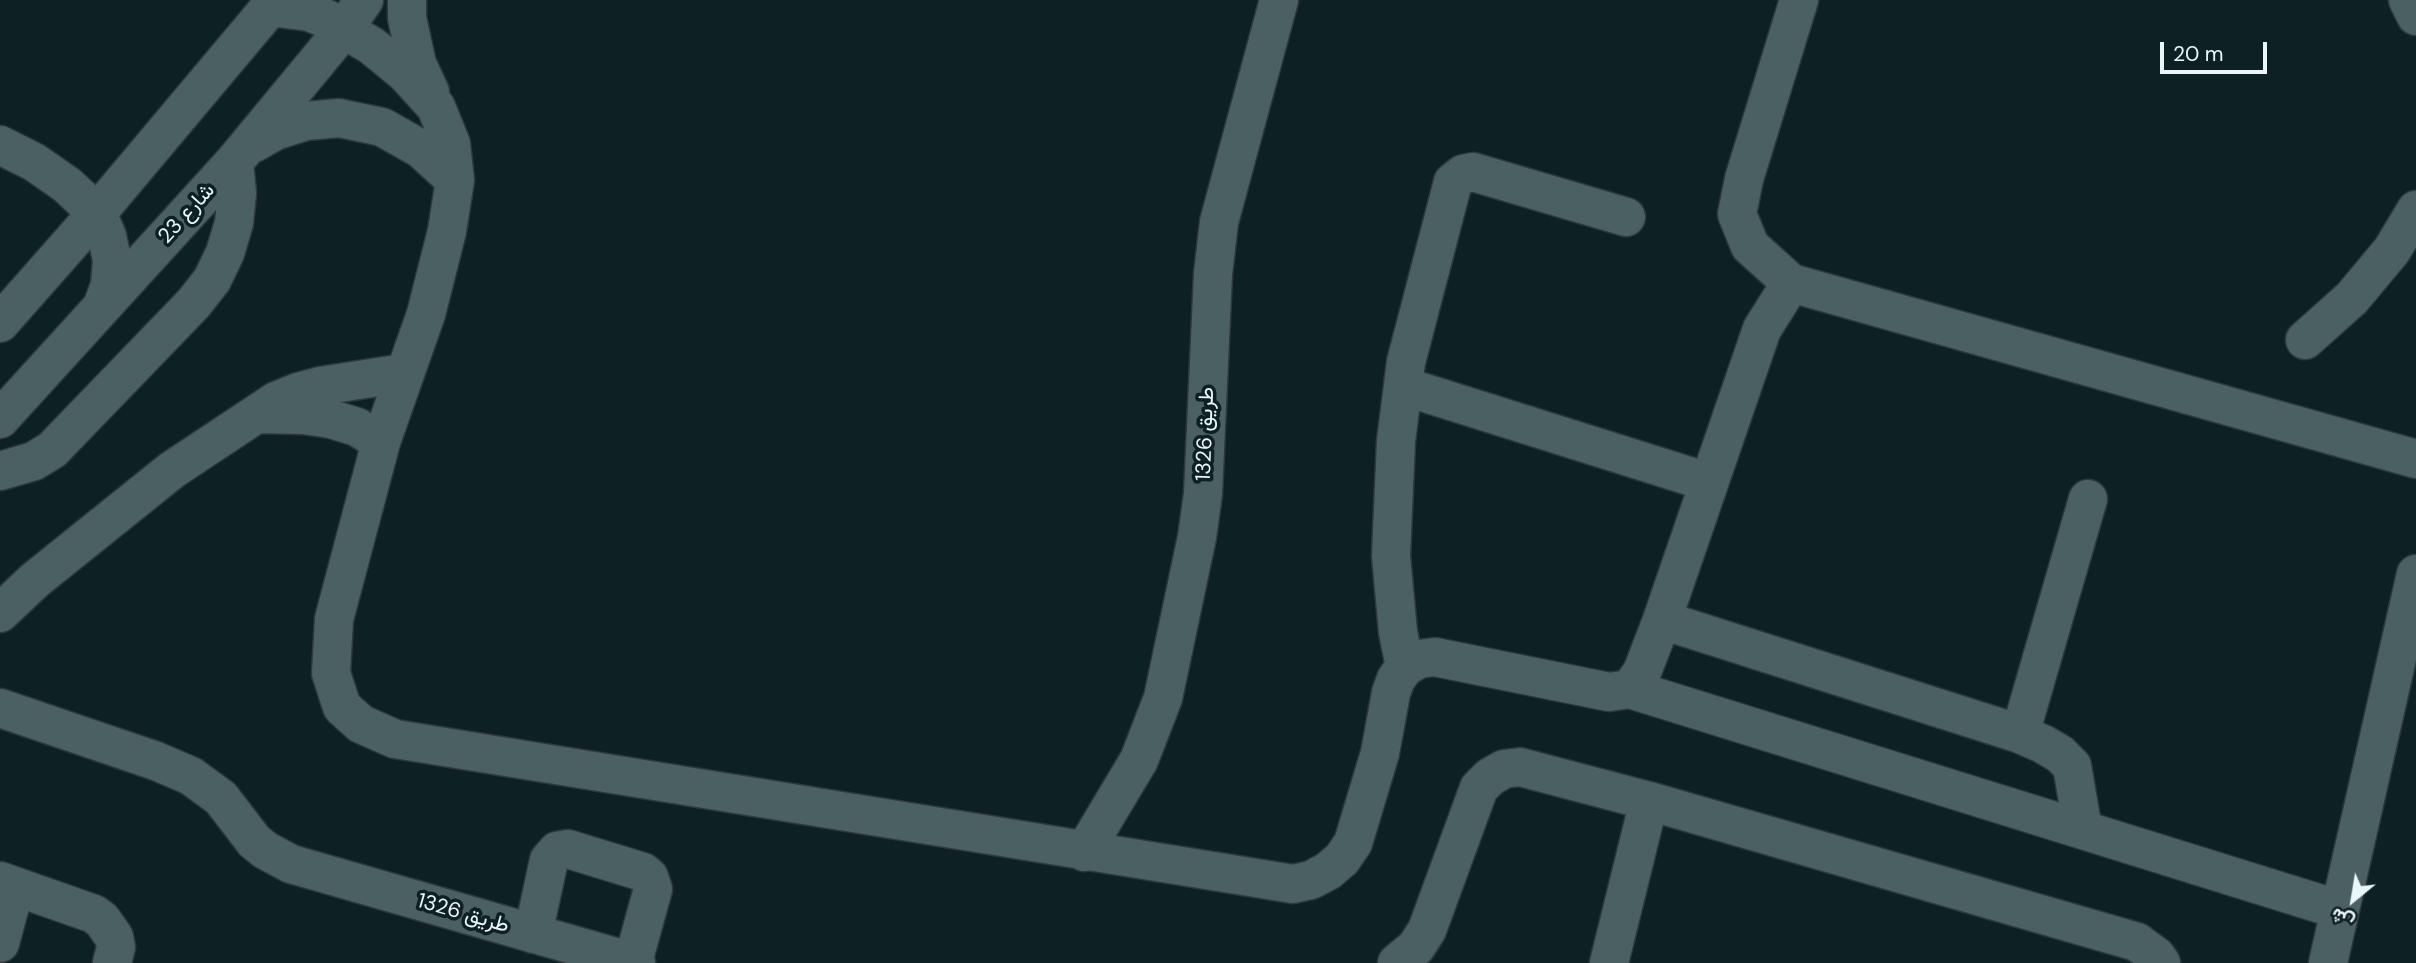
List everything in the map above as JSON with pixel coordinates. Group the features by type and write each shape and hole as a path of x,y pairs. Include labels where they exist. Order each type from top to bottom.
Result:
{"street":[{"path":"407,0 407,18 417,64 451,144 455,180 447,231 426,314 381,442 334,619 331,673 342,706 361,724 395,739 1293,884 1311,880 1328,871 1342,859 1353,843 1380,752 1396,679 1405,667 1419,659 1435,657 1609,692 1630,689 2340,910"},
{"name":"طريق 1326","path":"1084,852 1139,760 1163,698 1197,537 1203,494 1213,274 1219,222 1279,0"},
{"path":"1799,0 1744,179 1737,214 1749,246 1791,283 2416,459"},
{"path":"2408,0 2416,16"},
{"path":"0,323 97,213 273,4 309,12 354,14 372,46 405,73 436,107"},
{"name":"شارع 23","path":"0,419 241,155 354,14"},
{"path":"0,471 34,461 52,450 194,304 212,280 225,253 234,223 241,155 275,131 306,121 339,118 382,127 421,149 455,180"},
{"path":"0,145 34,162 56,177 97,213 107,236 112,260 110,285 101,309"},
{"path":"1405,667 1398,632 1391,556 1396,441 1406,362 1453,182 1463,174 1485,174 1626,217"},
{"path":"2305,340 2352,298 2392,250 2416,210"},
{"path":"1630,689 1642,672 1662,620 1762,329 1791,283"},
{"path":"0,613 35,580 172,470 255,413 298,392 320,386 404,373"},
{"path":"1403,386 1709,482"},
{"path":"255,413 331,419 357,428 381,442"},
{"path":"2020,734 2088,499"},
{"path":"2328,963 2416,574"},
{"path":"1662,620 2020,734 2060,754 2072,766 2083,830"},
{"name":"طريق 1326","path":"0,708 156,761 191,776 221,798 254,841 291,864 634,963"},
{"path":"1397,963 1416,947 1423,937 1479,788 1490,777 1504,769 1520,767 2137,942 2161,963"},
{"path":"1609,963 1649,802"},
{"path":"533,934 549,860 557,851 568,849 643,872 649,877 653,890 634,963"},
{"path":"0,943 8,884 94,914 102,920 114,937 116,947 112,963"}]}
